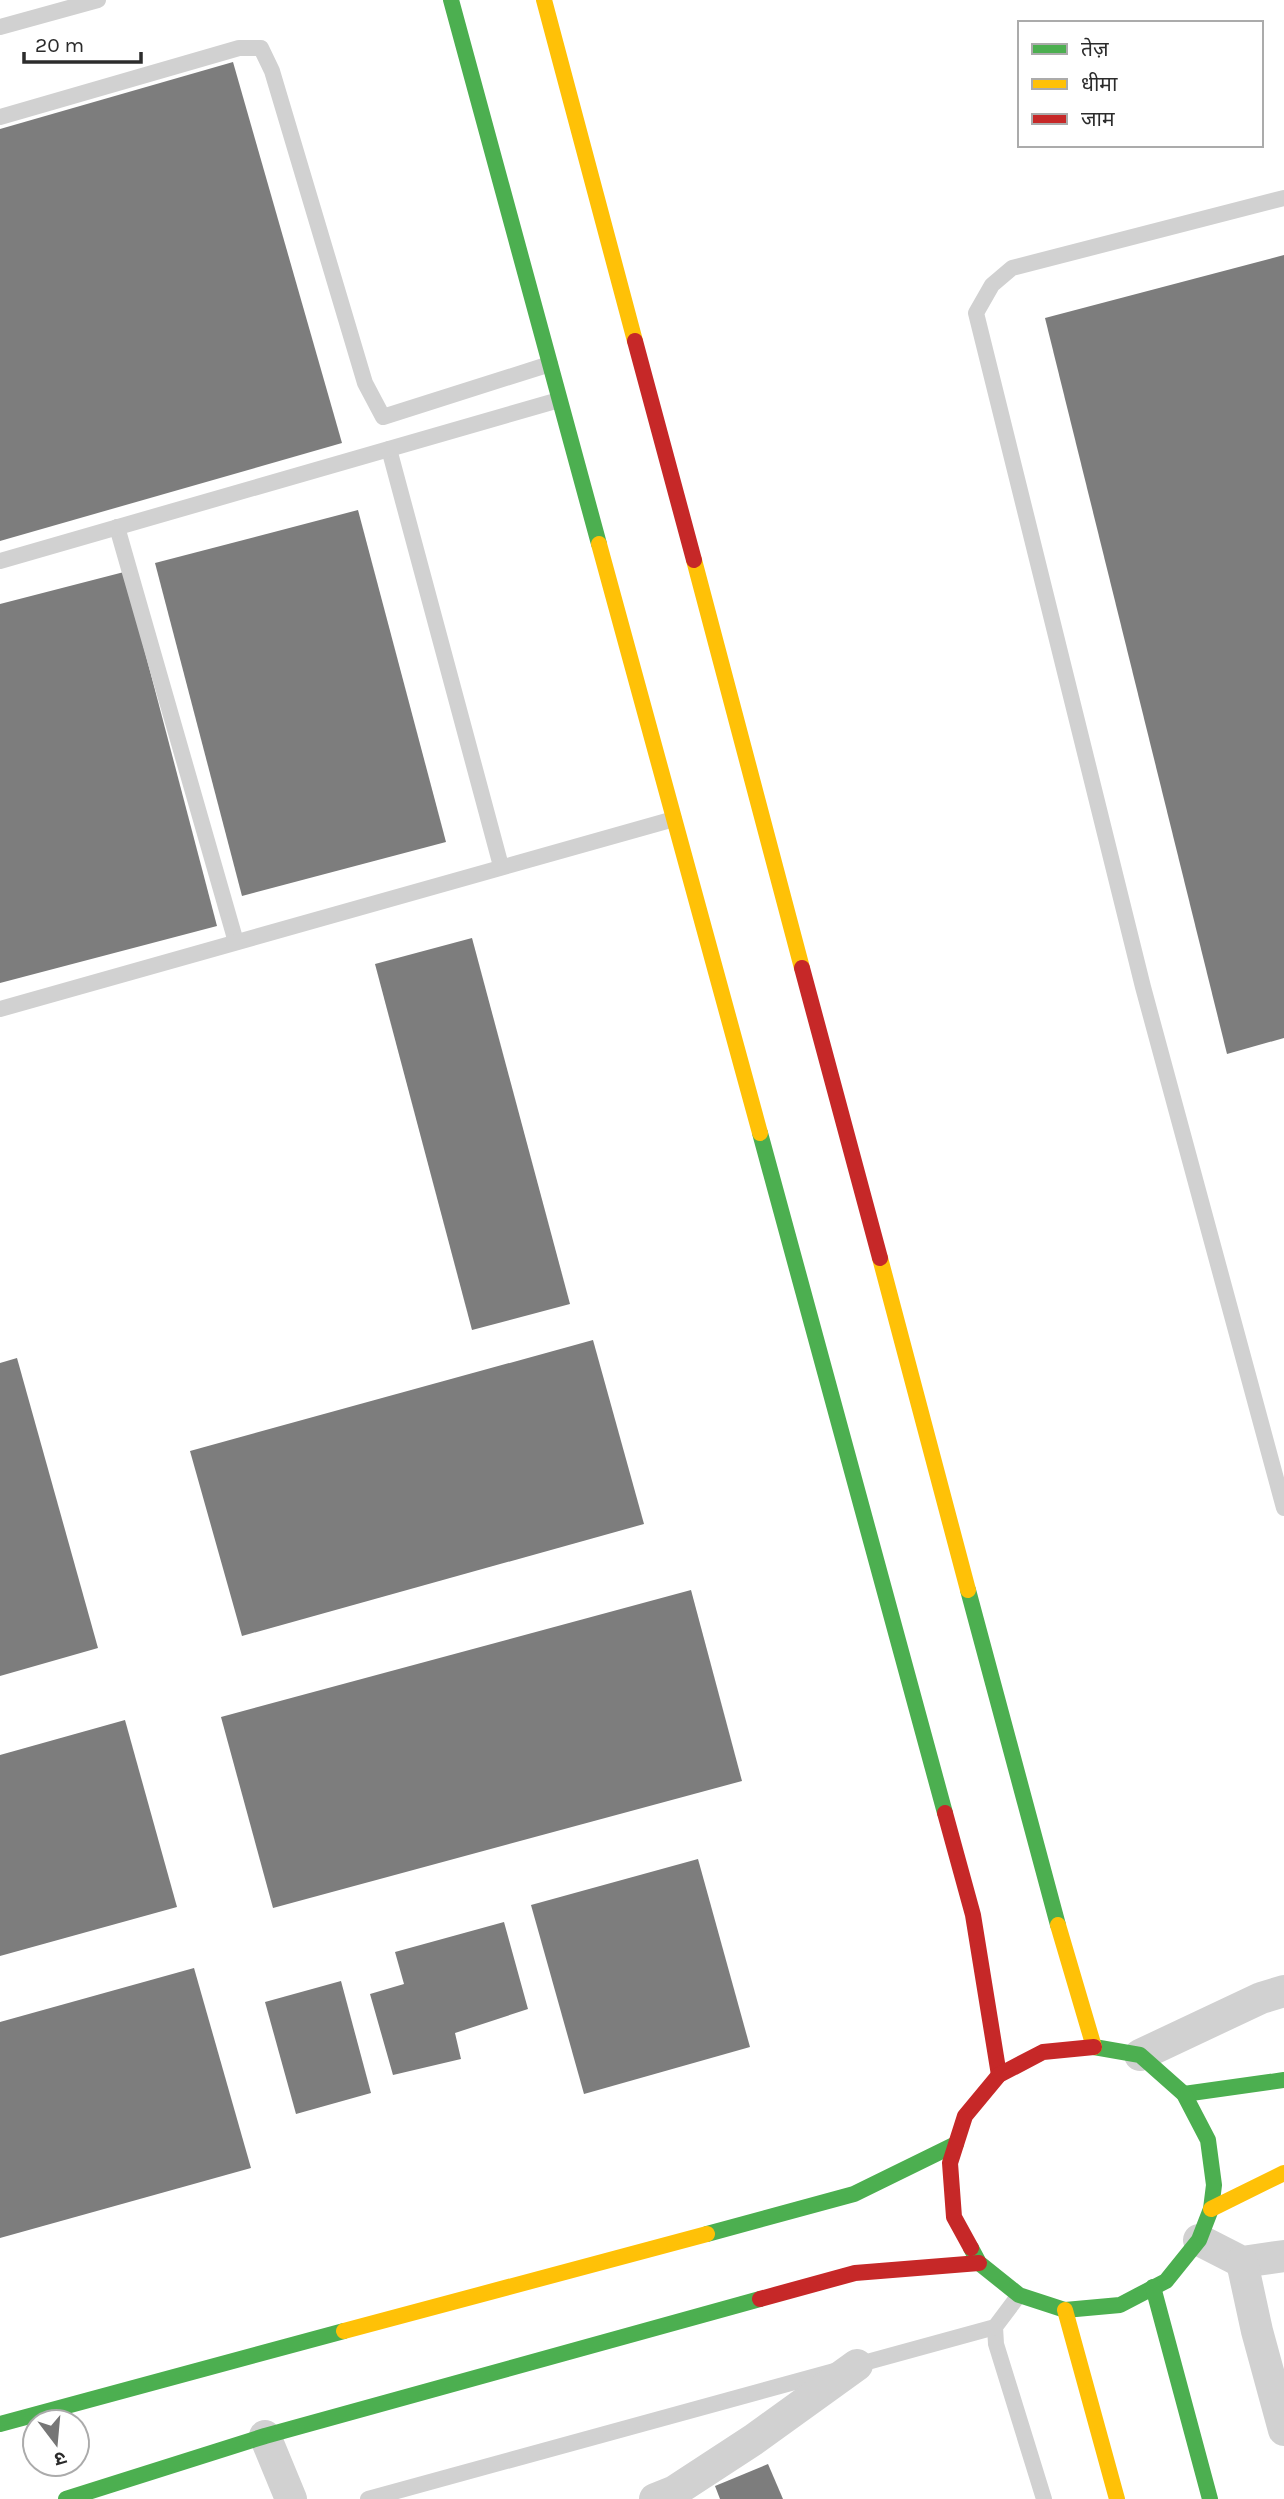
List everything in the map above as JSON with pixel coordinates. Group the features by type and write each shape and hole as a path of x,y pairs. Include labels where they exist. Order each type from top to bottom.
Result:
{"street":[{"path":"451,0 973,1914 999,2075"},
{"path":"544,0 1042,1866 1094,2047"},
{"path":"1140,2054 1184,2094 1209,2140 1214,2185 1211,2208 1199,2240 1166,2281 1120,2305 1065,2310 1019,2295 979,2263 954,2217 950,2163 956,2144 965,2116 999,2075 1043,2052 1094,2047 1140,2054 1261,1998 1284,1991"},
{"path":"1184,2094 1284,2080"},
{"path":"0,2424 854,2194 956,2144"},
{"path":"1211,2208 1284,2173"},
{"path":"1199,2240 1242,2262 1284,2256"},
{"path":"1242,2262 1257,2331 1284,2430"},
{"path":"66,2499 265,2436 855,2273 979,2263"},
{"path":"1153,2287 1210,2499"},
{"path":"1065,2310 1116,2499"},
{"path":"655,2499 675,2491 753,2440 857,2365"},
{"path":"265,2436 291,2499"}],"lane":[{"path":"0,27 98,0"},
{"path":"0,117 239,48 261,48 272,71 365,383 383,417 550,364"},
{"path":"1284,198 1013,268 992,285 976,313 1143,987 1284,1508"},
{"path":"0,561 560,400"},
{"path":"389,449 501,866"},
{"path":"117,527 236,942"},
{"path":"0,1009 674,818"},
{"path":"368,2499 995,2327 1019,2295"},
{"path":"995,2327 996,2344 1044,2499"}],"building":[{"path":"233,62 342,443 0,541 0,129"},
{"path":"1284,255 1284,1038 1227,1054 1045,318"},
{"path":"358,510 446,842 242,896 155,563"},
{"path":"124,572 217,926 0,983 0,604"},
{"path":"472,938 570,1304 472,1330 375,964"},
{"path":"593,1340 644,1524 242,1636 190,1451"},
{"path":"17,1358 98,1648 0,1676 0,1363"},
{"path":"691,1590 742,1781 273,1908 221,1717"},
{"path":"125,1720 177,1907 0,1956 0,1755"},
{"path":"698,1859 750,2047 584,2094 531,1905"},
{"path":"504,1922 528,2009 455,2033 461,2059 393,2075 370,1994 404,1984 395,1952"},
{"path":"194,1968 251,2168 0,2238 0,2022"},
{"path":"341,1981 371,2093 296,2114 265,2002"},
{"path":"768,2464 783,2499 720,2499 715,2486"}],"traffic: fast":[{"path":"451,0 599,544"},
{"path":"760,1133 945,1813"},
{"path":"968,1590 1058,1925"},
{"path":"971,2248 979,2263 1019,2295 1065,2310 1120,2305 1166,2281 1199,2240 1211,2209 1214,2185 1208,2140 1184,2094 1140,2055 1094,2047"},
{"path":"1184,2094 1284,2080"},
{"path":"707,2234 854,2194 956,2144"},
{"path":"1153,2287 1210,2499"},
{"path":"66,2499 265,2436 760,2299"},
{"path":"0,2424 344,2331"}],"traffic: slow":[{"path":"544,0 635,341"},
{"path":"599,544 760,1133"},
{"path":"694,560 802,968"},
{"path":"880,1258 968,1590"},
{"path":"1058,1925 1094,2047"},
{"path":"1211,2209 1284,2173"},
{"path":"344,2331 707,2234"},
{"path":"1065,2310 1117,2499"}],"traffic: jam":[{"path":"635,341 694,560"},
{"path":"802,968 880,1258"},
{"path":"945,1813 973,1915 999,2075"},
{"path":"971,2248 954,2217 950,2163 965,2116 999,2075 1043,2052 1094,2047"},
{"path":"760,2299 855,2273 979,2263"}]}
